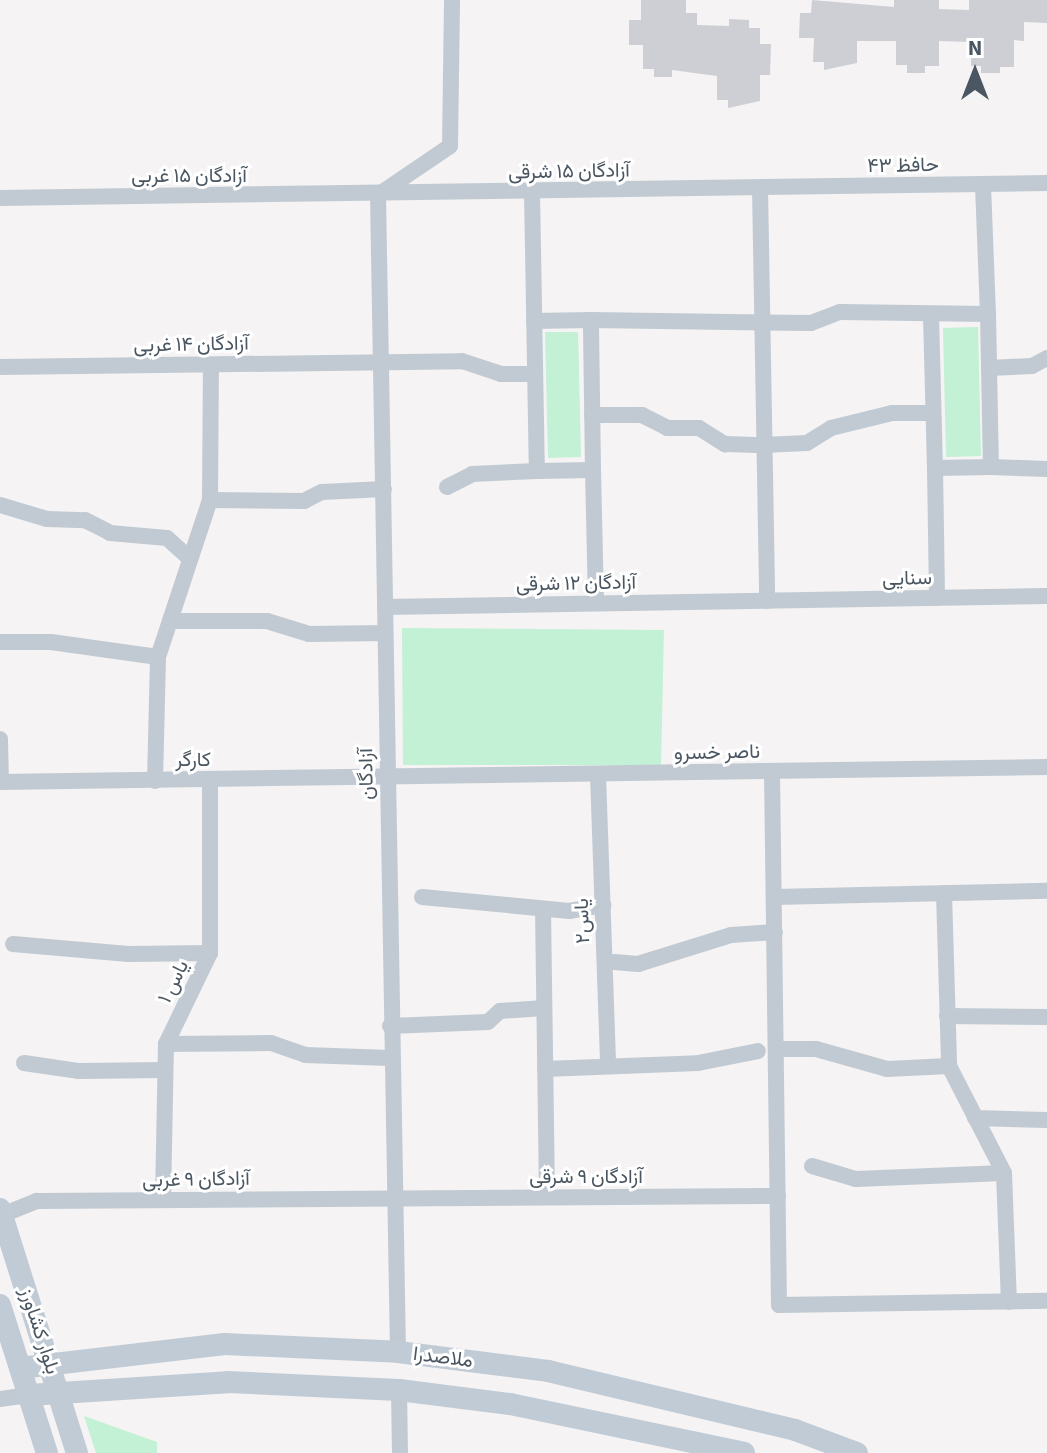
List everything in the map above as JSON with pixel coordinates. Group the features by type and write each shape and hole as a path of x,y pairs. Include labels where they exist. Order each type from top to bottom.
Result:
{"main road":[{"name":"بلوار کشاورز","path":"1,1212 77,1453"},
{"name":"بلوار کشاورز","path":"0,1305 47,1453"},
{"name":"ملاصدرا","path":"20,1368 49,1362 225,1344 398,1352 548,1371 795,1430 857,1453"},
{"name":"ملاصدرا","path":"29,1395 228,1382 399,1390 510,1404 744,1453"}],"street":[{"path":"378,195 450,146 452,0"},
{"name":"حافظ ۴۳","path":"760,188 1047,183"},
{"path":"983,185 991,467"},
{"path":"760,188 759,322 767,601"},
{"name":"آزادگان ۱۵ شرقی","path":"378,195 760,188"},
{"path":"532,192 537,471"},
{"name":"آزادگان ۱۵ غربی","path":"0,198 378,195"},
{"name":"آزادگان","path":"378,195 390,1058 398,1352"},
{"path":"534,321 811,323 840,312 931,316 988,314"},
{"path":"931,316 937,598"},
{"path":"591,320 596,603"},
{"path":"989,368 1032,366 1047,358"},
{"name":"آزادگان ۱۴ غربی","path":"0,367 462,361 501,374 535,374"},
{"path":"155,781 158,657 210,500 211,365"},
{"path":"592,415 642,415 667,428 699,428 725,444 763,445 807,443 831,428 892,413 933,413"},
{"path":"935,468 1047,469"},
{"path":"447,487 472,474 593,470"},
{"path":"210,500 304,501 322,492 384,489"},
{"path":"0,505 47,519 85,520 110,533 167,538 190,559"},
{"name":"سنایی","path":"767,601 1047,596"},
{"name":"آزادگان ۱۲ شرقی","path":"385,607 767,601"},
{"path":"170,621 267,621 309,634 385,633"},
{"path":"0,642 51,642 158,657"},
{"path":"0,739 0,782"},
{"name":"ناصر خسرو","path":"387,779 1047,767"},
{"path":"772,772 779,1305 1047,1301"},
{"name":"یاس۲","path":"598,775 608,1066"},
{"name":"کارگر","path":"0,782 387,779"},
{"name":"یاس ۱","path":"163,1200 166,1044 210,953 210,780"},
{"path":"774,897 1047,891"},
{"path":"944,893 949,1066 1004,1173 1009,1302"},
{"path":"422,897 543,909 603,905"},
{"path":"543,909 547,1197"},
{"path":"614,962 638,964 731,935 775,932"},
{"path":"13,944 129,954 210,953"},
{"path":"390,1026 488,1022 500,1011 544,1008"},
{"path":"947,1016 1047,1017"},
{"path":"166,1044 271,1043 305,1055 390,1058"},
{"path":"776,1049 816,1049 887,1069 949,1066"},
{"path":"545,1069 698,1063 758,1051"},
{"path":"24,1063 79,1071 165,1070"},
{"path":"975,1118 1047,1120"},
{"path":"812,1166 856,1179 1004,1173"},
{"name":"آزادگان ۹ شرقی","path":"394,1198 778,1196"},
{"name":"آزادگان ۹ غربی","path":"1,1212 37,1201 394,1198"},
{"path":"399,1390 400,1453"},
{"path":"0,1399 29,1395"}],"green space":[{"path":"978,327 981,456 946,457 943,328"},
{"path":"545,332 578,332 581,457 548,458"},
{"path":"402,628 664,630 661,765 403,765"},
{"path":"84,1416 157,1442 157,1453 96,1453"}],"building":[{"path":"641,0 686,0 686,13 697,13 697,25 729,26 729,19 749,20 749,28 760,28 760,44 771,44 770,75 760,75 760,101 728,108 728,100 717,100 717,76 672,70 672,77 654,77 654,69 643,69 643,45 629,45 629,20 641,20"},
{"path":"812,0 894,7 894,0 939,0 939,9 969,10 969,0 1047,0 1047,23 1024,22 1024,41 1014,40 1014,67 1000,67 1000,73 981,73 981,66 971,66 971,42 939,41 939,66 925,66 925,73 907,73 907,65 896,65 896,41 857,41 857,63 824,70 824,62 813,62 814,38 799,38 800,13 811,13"}]}
